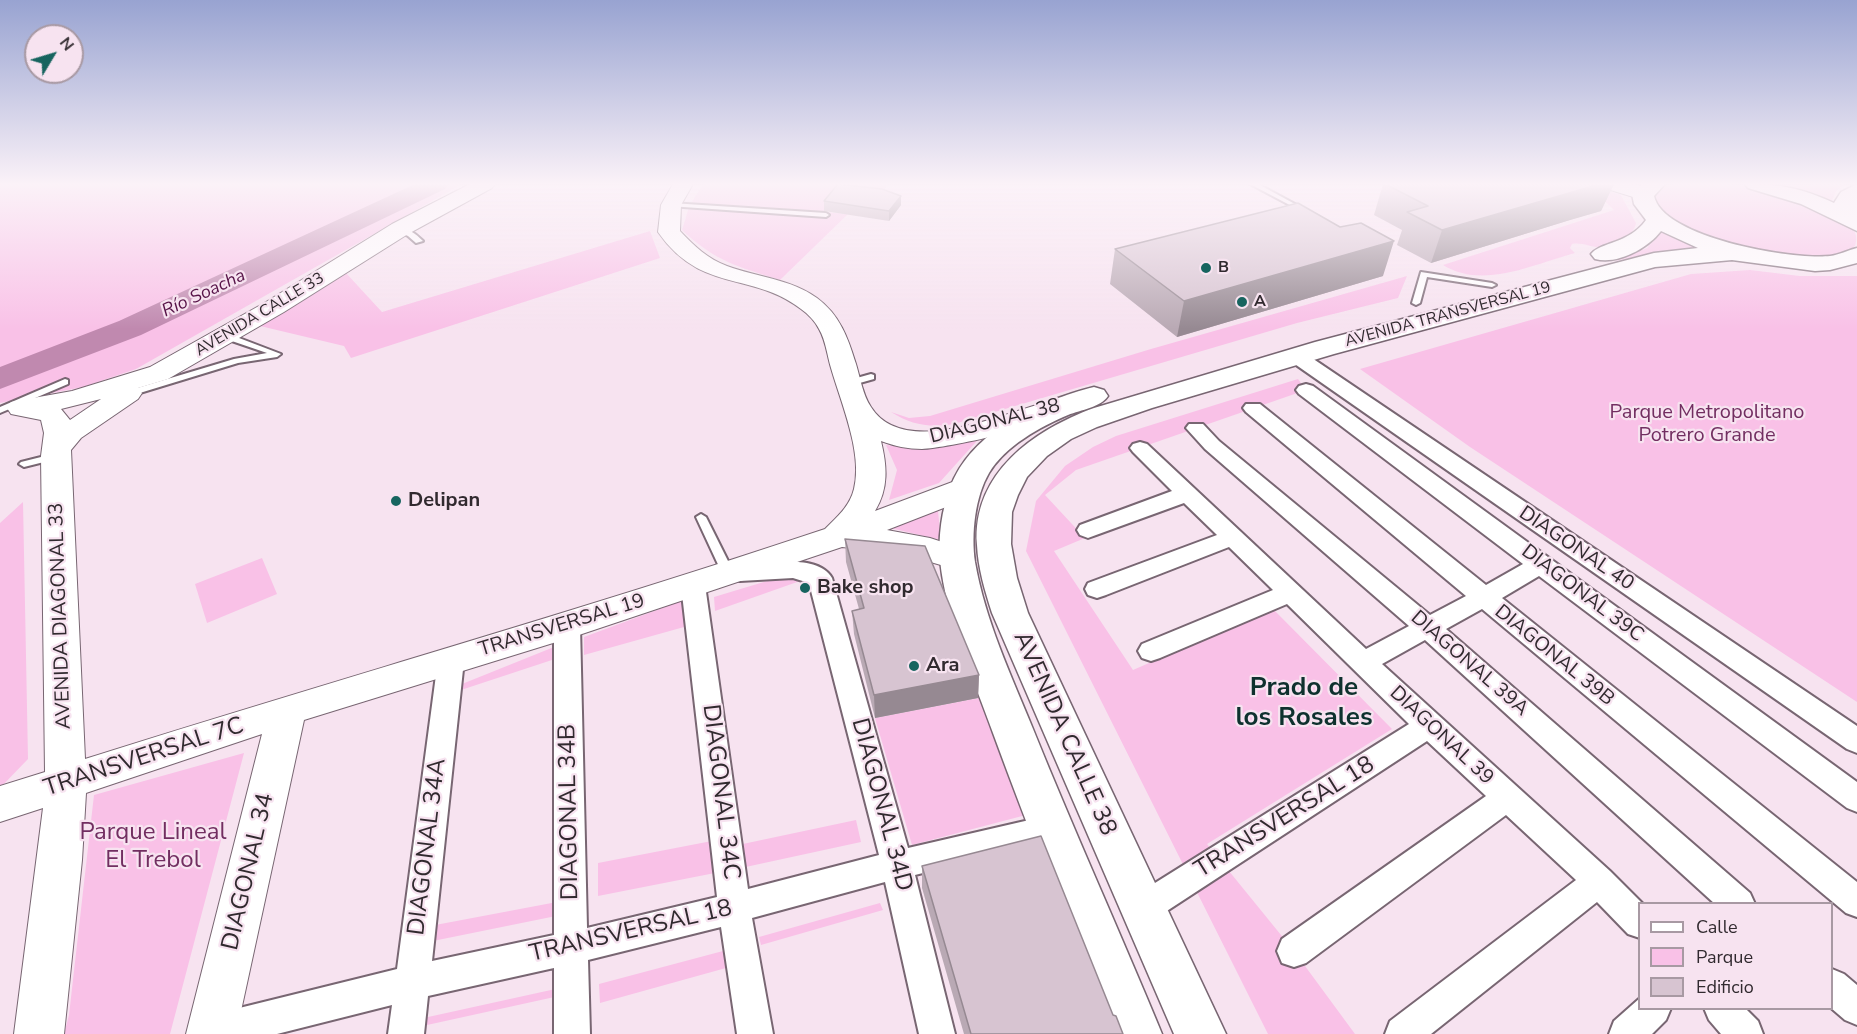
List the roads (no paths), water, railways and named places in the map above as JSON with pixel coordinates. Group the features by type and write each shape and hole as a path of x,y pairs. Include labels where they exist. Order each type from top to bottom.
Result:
{"main road":[{"name":"AVENIDA CALLE 33","path":"159,373 413,232"},
{"name":"DIAGONAL 38","path":"669,232 684,251 705,266 780,289 805,300 816,310 832,330 878,430 895,437 928,441 961,435 1071,403"},
{"name":"AVENIDA TRANSVERSAL 19","path":"966,488 972,474 986,457 1010,436 1044,415 1071,403 1416,303 1492,285 1630,246 1650,232"},
{"path":"1682,232 1693,238 1743,254"},
{"name":"AVENIDA TRANSVERSAL 19","path":"1050,440 1084,422 1296,356 1654,260 1743,254 1805,262 1831,262 1855,258"},
{"path":"46,456 71,432 159,373"},
{"path":"7,410 76,398 159,373"},
{"name":"DIAGONAL 38","path":"836,537 861,510 870,488 871,465 859,390"},
{"name":"AVENIDA DIAGONAL 33","path":"7,410 41,409 56,418 60,432 46,456 66,783 60,860 39,1034"},
{"name":"AVENIDA CALLE 38","path":"1050,440 1018,468 1002,493 995,514 992,537 994,561 1010,613 1200,1034"},
{"name":"AVENIDA CALLE 38","path":"966,488 960,520 958,559 971,622 1051,828 1136,1034"},
{"name":"TRANSVERSAL 19","path":"287,710 567,626 693,585 836,537 966,488"},
{"name":"TRANSVERSAL 19","path":"836,537 912,543 932,548 958,559"},
{"name":"TRANSVERSAL 7C","path":"0,804 287,710"},
{"name":"DIAGONAL 34","path":"211,1034 287,710"}],"street":[{"name":"DIAGONAL 40","path":"1296,356 1857,741"},
{"name":"DIAGONAL 39C","path":"1306,390 1857,799"},
{"name":"DIAGONAL 39B","path":"1253,408 1857,902"},
{"name":"DIAGONAL 39A","path":"1196,428 1212,445 1428,628 1738,902"},
{"name":"DIAGONAL 39","path":"1140,448 1362,663 1599,881 1638,921"},
{"path":"1088,530 1187,494"},
{"path":"1097,589 1231,538"},
{"path":"1362,663 1484,598 1541,564"},
{"name":"DIAGONAL 34D","path":"728,573 800,570 814,573 820,578 897,866 937,1034"},
{"name":"DIAGONAL 34C","path":"693,585 734,908 755,1034"},
{"path":"1151,651 1289,593"},
{"name":"DIAGONAL 34B","path":"567,626 573,1034"},
{"name":"DIAGONAL 34A","path":"406,1034 451,660"},
{"name":"TRANSVERSAL 18","path":"1142,909 1429,726"},
{"path":"1294,951 1508,797"},
{"name":"TRANSVERSAL 18","path":"211,1034 435,977 572,948 1051,828"},
{"path":"1404,1034 1599,881"},
{"path":"1833,987 1857,1008"},
{"path":"1627,1034 1652,1010"},
{"path":"1723,1010 1745,1034"}],"lane":[{"path":"124,395 237,361 277,354 226,336"},
{"path":"7,410 65,382"},
{"path":"701,517 728,573"}],"waterway":[{"name":"Río Soacha","path":"0,379 130,328 333,232"}],"place":[{"name":"B","path":"1206,268"},
{"name":"A","path":"1242,302"},
{"name":"Delipan","path":"396,501"},
{"name":"Bake shop","path":"805,588"},
{"name":"Ara","path":"914,666"}],"district":[{"name":"Prado de los Rosales","path":"1304,704"}],"park label":[{"name":"Parque Metropolitano Potrero Grande","path":"1707,424"},
{"name":"Parque Lineal El Trebol","path":"153,847"}]}
